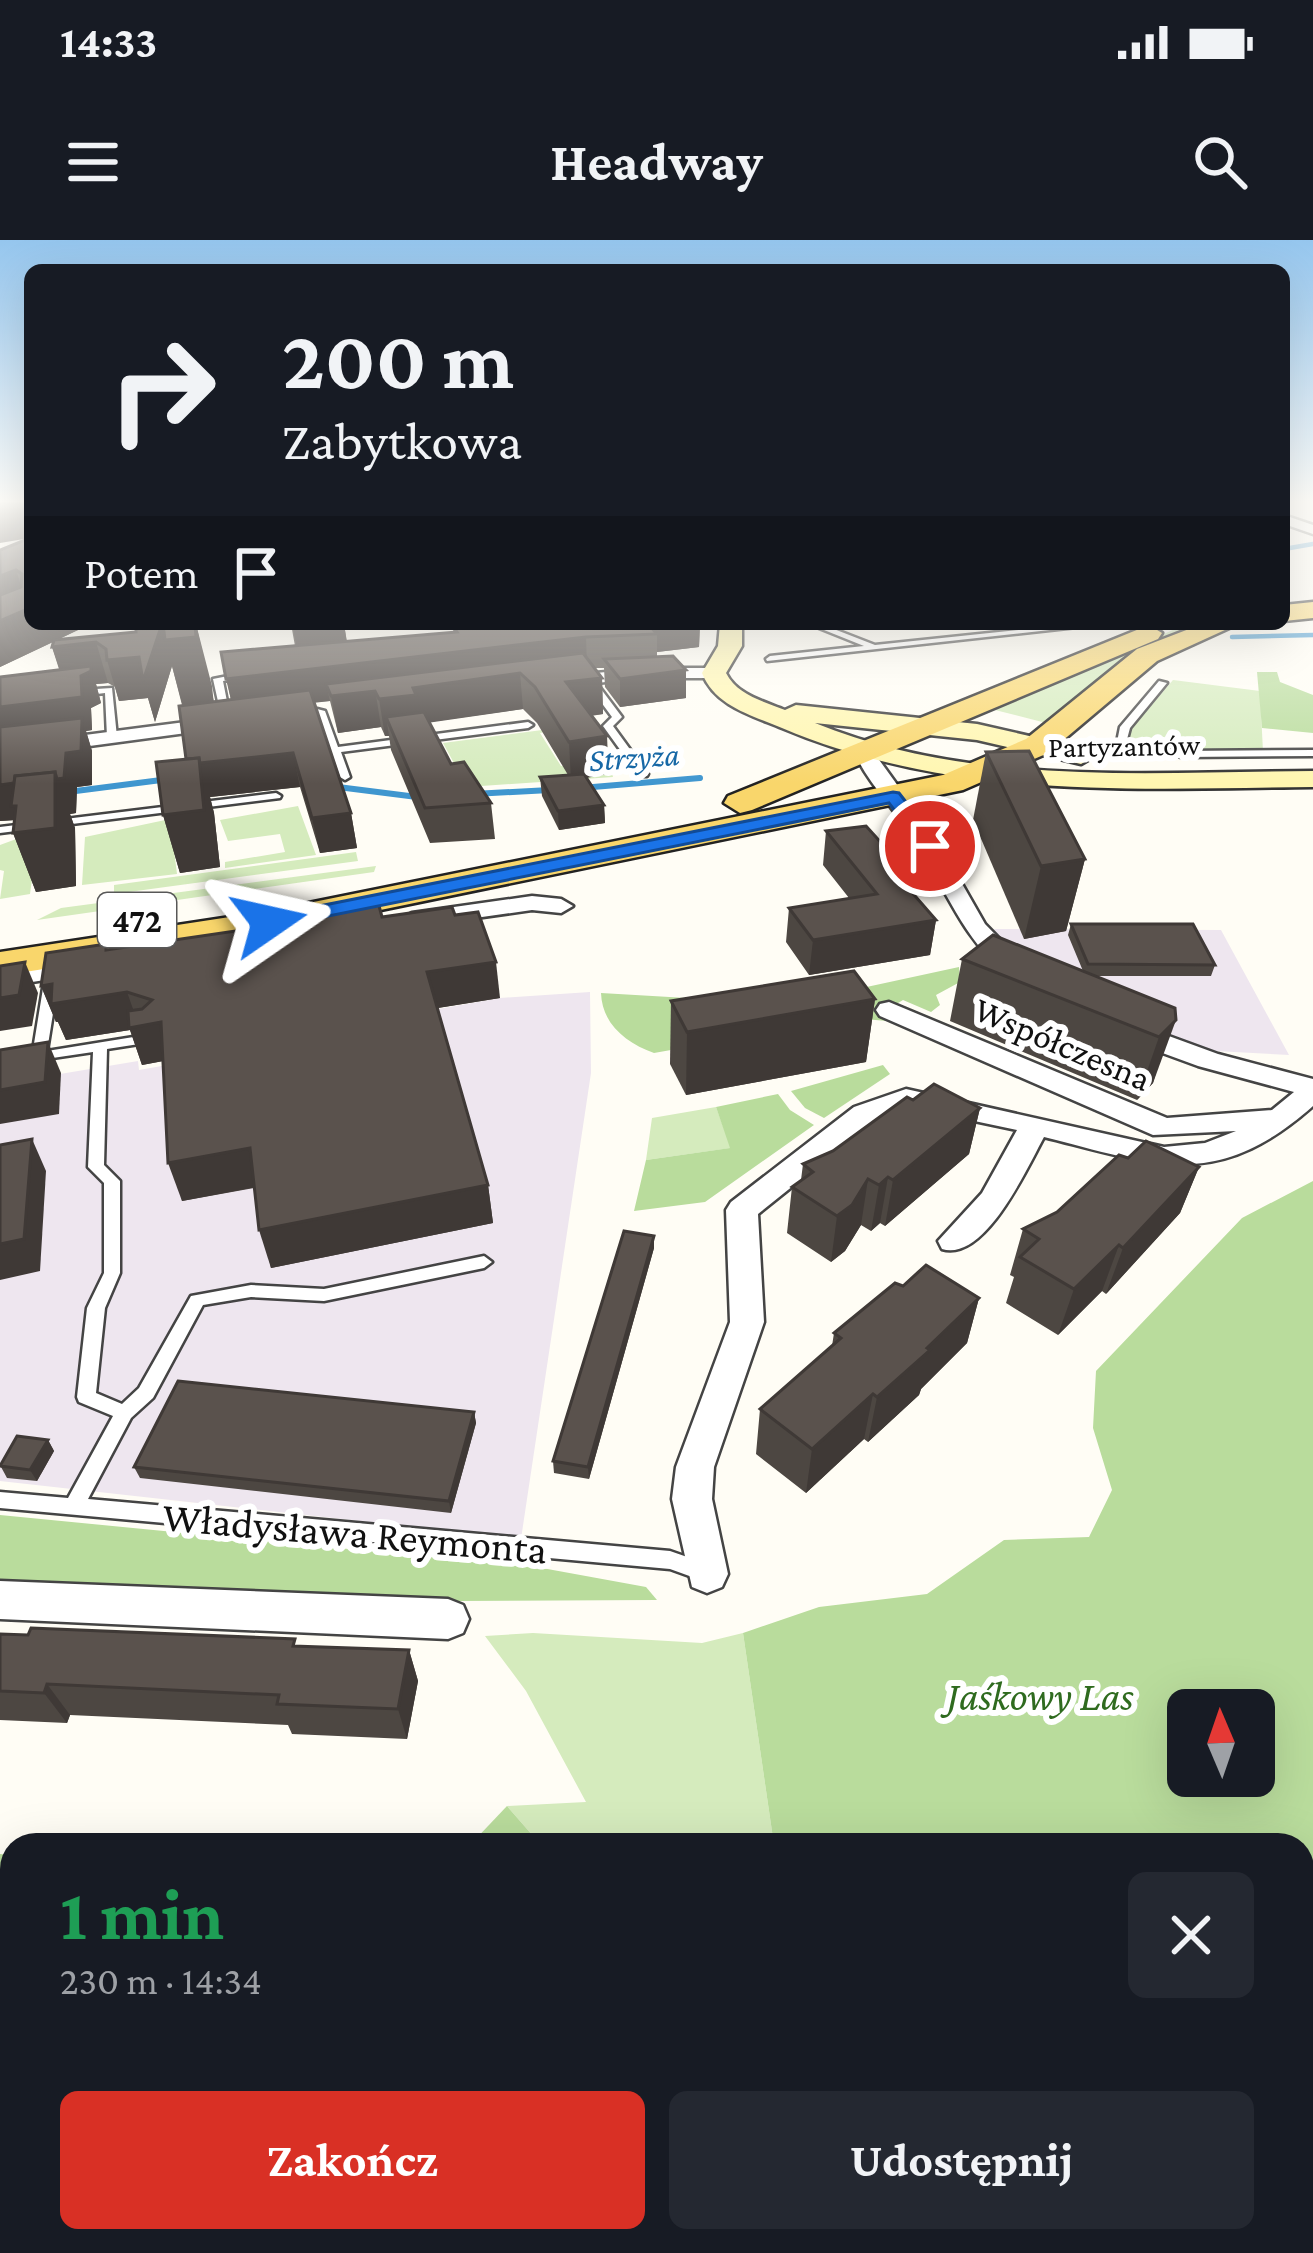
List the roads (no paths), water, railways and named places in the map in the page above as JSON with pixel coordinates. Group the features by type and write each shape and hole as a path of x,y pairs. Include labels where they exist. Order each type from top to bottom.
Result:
{"main road":[{"name":"472","path":"0,941 274,899 607,837 738,804 1158,630"},
{"name":"472","path":"0,964 292,917 893,797 975,775 1036,746 1147,655 1210,630"}],"street":[{"path":"532,685 714,673 730,646 730,630"},
{"name":"Partyzantów","path":"714,673 724,692 824,740 866,754 975,775 1070,781 1313,775"},
{"name":"Partyzantów","path":"752,705 928,727 1128,763 1313,775"},
{"path":"0,752 234,722"},
{"path":"866,754 930,846 968,924 999,957 1043,988"},
{"path":"0,980 532,903 561,906"},
{"name":"Współczesna","path":"889,1010 1164,1128 1282,1117"},
{"path":"1095,1016 1208,1060 1313,1090"},
{"name":"Współczesna","path":"707,1574 692,1499 695,1467 747,1322 742,1210 864,1114 906,1098 1164,1156 1196,1158 1228,1150 1282,1117 1313,1090"},
{"path":"954,1240 994,1199 1034,1126"},
{"name":"Władysława Reymonta","path":"0,1600 448,1619"}],"lane":[{"path":"828,630 872,647"},
{"path":"770,659 1041,630"},
{"path":"234,722 218,679 259,674"},
{"path":"588,678 617,717 608,726 643,774"},
{"path":"1162,683 1125,727 1120,745 1182,754 1313,753"},
{"path":"66,695 109,690 112,737"},
{"path":"319,711 345,777"},
{"path":"336,750 528,725"},
{"path":"0,830 277,796"},
{"path":"52,972 39,1056 152,1038"},
{"path":"100,1047 97,1167 112,1181 112,1273 96,1308 86,1397 124,1413"},
{"path":"74,1508 124,1413 146,1393 197,1300 251,1291 324,1295 484,1262"},
{"name":"Władysława Reymonta","path":"0,1500 670,1560 707,1574"}],"waterway":[{"name":"Strzyża","path":"1232,637 1313,635"},
{"name":"Strzyża","path":"581,788 700,778"},
{"name":"Strzyża","path":"68,792 169,779"},
{"name":"Strzyża","path":"330,786 425,798"},
{"name":"Strzyża","path":"473,794 550,790"}],"park label":[{"name":"Jaśkowy Las","path":"1040,1695"}]}
